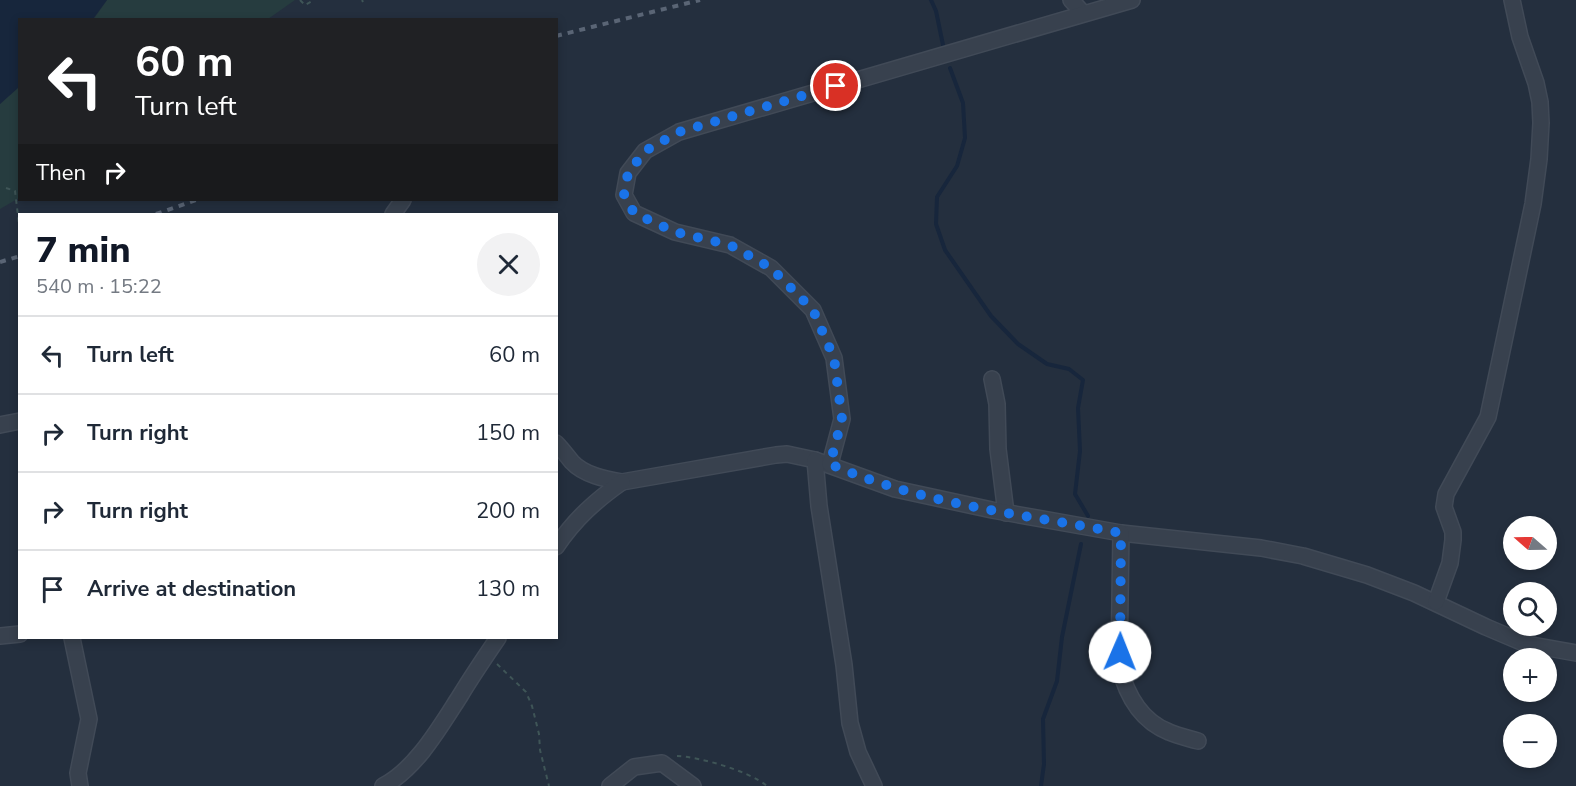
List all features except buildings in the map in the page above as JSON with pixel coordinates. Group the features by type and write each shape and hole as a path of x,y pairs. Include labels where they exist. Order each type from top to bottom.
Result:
{"street":[{"path":"1071,0 1083,13"},
{"path":"830,464 842,419 834,358 813,310 771,268 730,245 675,232 634,213 624,195 628,173 645,151 679,132 1132,0"},
{"path":"1436,602 1450,563 1453,540 1453,532 1444,507 1446,494 1488,417 1524,252 1539,159 1540,102 1520,37 1512,0"},
{"path":"992,379 997,404 998,449 1006,513"},
{"path":"0,425 18,421"},
{"path":"558,445 573,463 585,471 604,479 621,482 788,454 830,464 858,477 895,489 1006,513 1121,533 1261,548 1303,556 1367,575 1436,602 1526,644 1576,653"},
{"path":"815,460 819,506 844,665 850,723 858,752 874,786"},
{"path":"558,544 584,512 621,482"},
{"path":"1121,533 1119,665 1122,679 1134,703 1149,721 1169,732 1198,741"},
{"path":"0,636 18,634"},
{"path":"72,639 89,719 78,773 80,786"},
{"path":"383,786 405,771 437,732 497,639"},
{"path":"610,786 634,767 662,763 693,786"}],"path":[{"path":"300,0 305,5 314,0"},
{"path":"6,188 15,191 18,216"},
{"path":"488,653 497,665 526,692 539,734 540,750 549,786"},
{"path":"662,763 671,755 693,757 750,776 767,786"}],"green space":[{"path":"107,0 295,0 269,18 94,18"},
{"path":"18,88 18,199 0,209 0,104"}],"water":[{"path":"0,0 107,0 94,18 18,18 18,88 0,104"}],"waterway":[{"path":"931,0 936,11 943,45"},
{"path":"950,68 963,103 965,138 957,166 937,197 936,224 945,250 991,316 1018,344 1047,364 1069,369 1083,380 1078,408 1080,451 1075,494 1088,516"},
{"path":"1041,786 1044,764 1043,719 1057,681 1062,637 1081,544"}],"railway":[{"path":"558,36 700,0"},
{"path":"159,213 193,201"},
{"path":"0,262 18,257"}],"route":[{"path":"836,86 679,132 645,151 628,173 624,195 634,213 675,232 730,245 771,268 813,310 834,358 842,419 830,464 858,477 895,489 992,510 1121,533 1120,652"}]}
